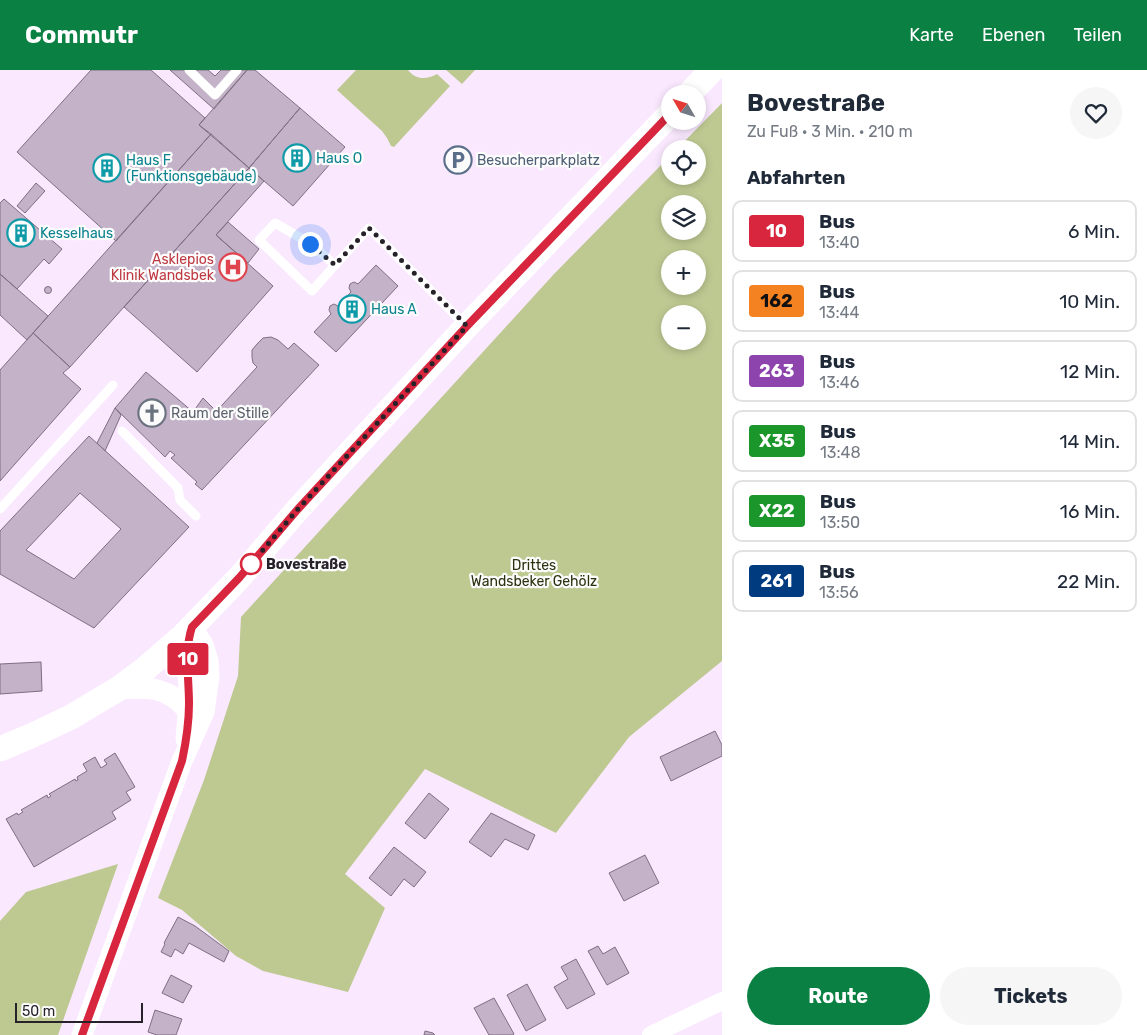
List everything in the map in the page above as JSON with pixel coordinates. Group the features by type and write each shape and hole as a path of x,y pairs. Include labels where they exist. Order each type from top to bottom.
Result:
{"main road":[{"path":"698,85 712,70"},
{"path":"0,749 33,736 71,717 118,689 156,660 192,627 239,578 298,509 467,326 661,123"}],"street":[{"path":"182,761 188,711 188,651 192,627"},
{"path":"82,1035 182,761 204,712 209,676 206,654 198,635 192,627"},
{"path":"118,689 158,690 175,697 188,711"},
{"path":"651,1035 722,1001"}],"lane":[{"path":"189,70 215,94 237,70"},
{"path":"335,265 310,244 275,222 259,240 312,291 369,228 467,326"},
{"path":"0,509 113,385"},
{"path":"122,431 178,488 180,500 196,516"}],"green space":[{"path":"356,70 408,70 414,76 421,78 437,74 450,86 394,147 391,146 382,131 337,90"},
{"path":"446,70 475,70 462,84"},
{"name":"Drittes Wandsbeker Gehölz","path":"722,103 722,661 629,737 556,833 425,769 345,874 385,908 348,992 263,971 236,956 182,910 158,898 204,780 238,676 241,617 554,274 661,165 661,185 706,185 706,140 686,140 696,130 706,130 706,119"},
{"path":"118,864 58,1035 0,1035 0,921 26,892"}],"building":[{"name":"Haus F (Funktionsgebäude)","path":"91,70 151,70 205,118 199,125 211,134 116,241 17,152"},
{"path":"170,70 208,70 215,76 221,70 247,70 214,109"},
{"path":"247,70 255,70 300,108 249,168 199,125"},
{"name":"Haus O","path":"300,108 345,147 293,206 249,168"},
{"path":"211,134 249,168 70,367 33,333"},
{"path":"249,168 264,181 216,235 273,286 197,372 124,307"},
{"path":"36,183 45,191 25,213 17,206"},
{"name":"Kesselhaus","path":"4,199 62,249 49,264 44,259 17,289 0,274 0,203"},
{"path":"228,222 259,249 248,263 216,235"},
{"name":"Haus A","path":"376,265 398,286 336,352 314,332 331,314 330,306 334,304 338,306 351,292 350,284 354,282 358,284"},
{"path":"0,274 48,316 27,340 0,315"},
{"path":"48,286 52,290 48,294 44,290"},
{"path":"33,333 70,367 63,373 81,389 0,481 0,370"},
{"path":"271,337 278,340 288,349 294,343 319,365 202,490 195,484 197,482 171,458 175,455 170,451 165,457 115,408 146,372 193,412 203,398 215,410 213,415 257,367 253,363 252,350 263,338"},
{"path":"115,408 121,415 105,451 97,443"},
{"path":"89,436 189,527 94,628 0,574 0,531","holes":["80,493 121,529 74,579 26,550"]},
{"path":"41,662 42,691 0,694 0,664"},
{"path":"715,731 722,745 722,756 671,781 660,757"},
{"path":"115,753 135,787 126,792 131,800 112,812 116,819 34,867 6,819 17,813 18,815 23,812 21,810 47,795 48,798 51,796 49,794 75,779 76,781 78,780 77,777 87,771 83,764 95,757 101,768 107,764 104,760"},
{"path":"429,793 449,809 425,839 405,823"},
{"path":"491,813 535,835 528,850 505,839 491,857 469,842"},
{"path":"394,847 426,872 414,887 404,879 391,896 369,878"},
{"path":"645,855 659,883 624,901 609,873"},
{"path":"178,917 195,926 229,951 224,962 189,943 183,954 175,949 171,957 161,952"},
{"path":"598,946 603,954 615,947 629,973 607,985 588,951"},
{"path":"576,959 595,994 567,1009 554,987 568,979 561,967"},
{"path":"171,975 192,986 183,1003 162,993"},
{"path":"527,984 546,1020 526,1031 507,995"},
{"path":"494,998 513,1035 489,1035 474,1008"},
{"path":"155,1010 182,1019 176,1035 157,1035 148,1032"},
{"path":"425,1031 433,1033 435,1035 424,1035"}],"bus line":[{"name":"10","path":"82,1035 182,761 188,722 188,651 192,627 239,578 298,509 467,326 661,123"}],"place":[{"name":"Haus O","path":"297,158"},
{"name":"Besucherparkplatz","path":"458,160"},
{"name":"Haus F (Funktionsgebäude)","path":"107,168"},
{"name":"Kesselhaus","path":"21,233"},
{"name":"Asklepios Klinik Wandsbek","path":"233,267"},
{"name":"Haus A","path":"352,309"},
{"name":"Raum der Stille","path":"152,413"},
{"name":"Bovestraße","path":"251,564"}],"route":[{"path":"251,564 298,509 467,326 369,228 335,265 310,244"}]}
